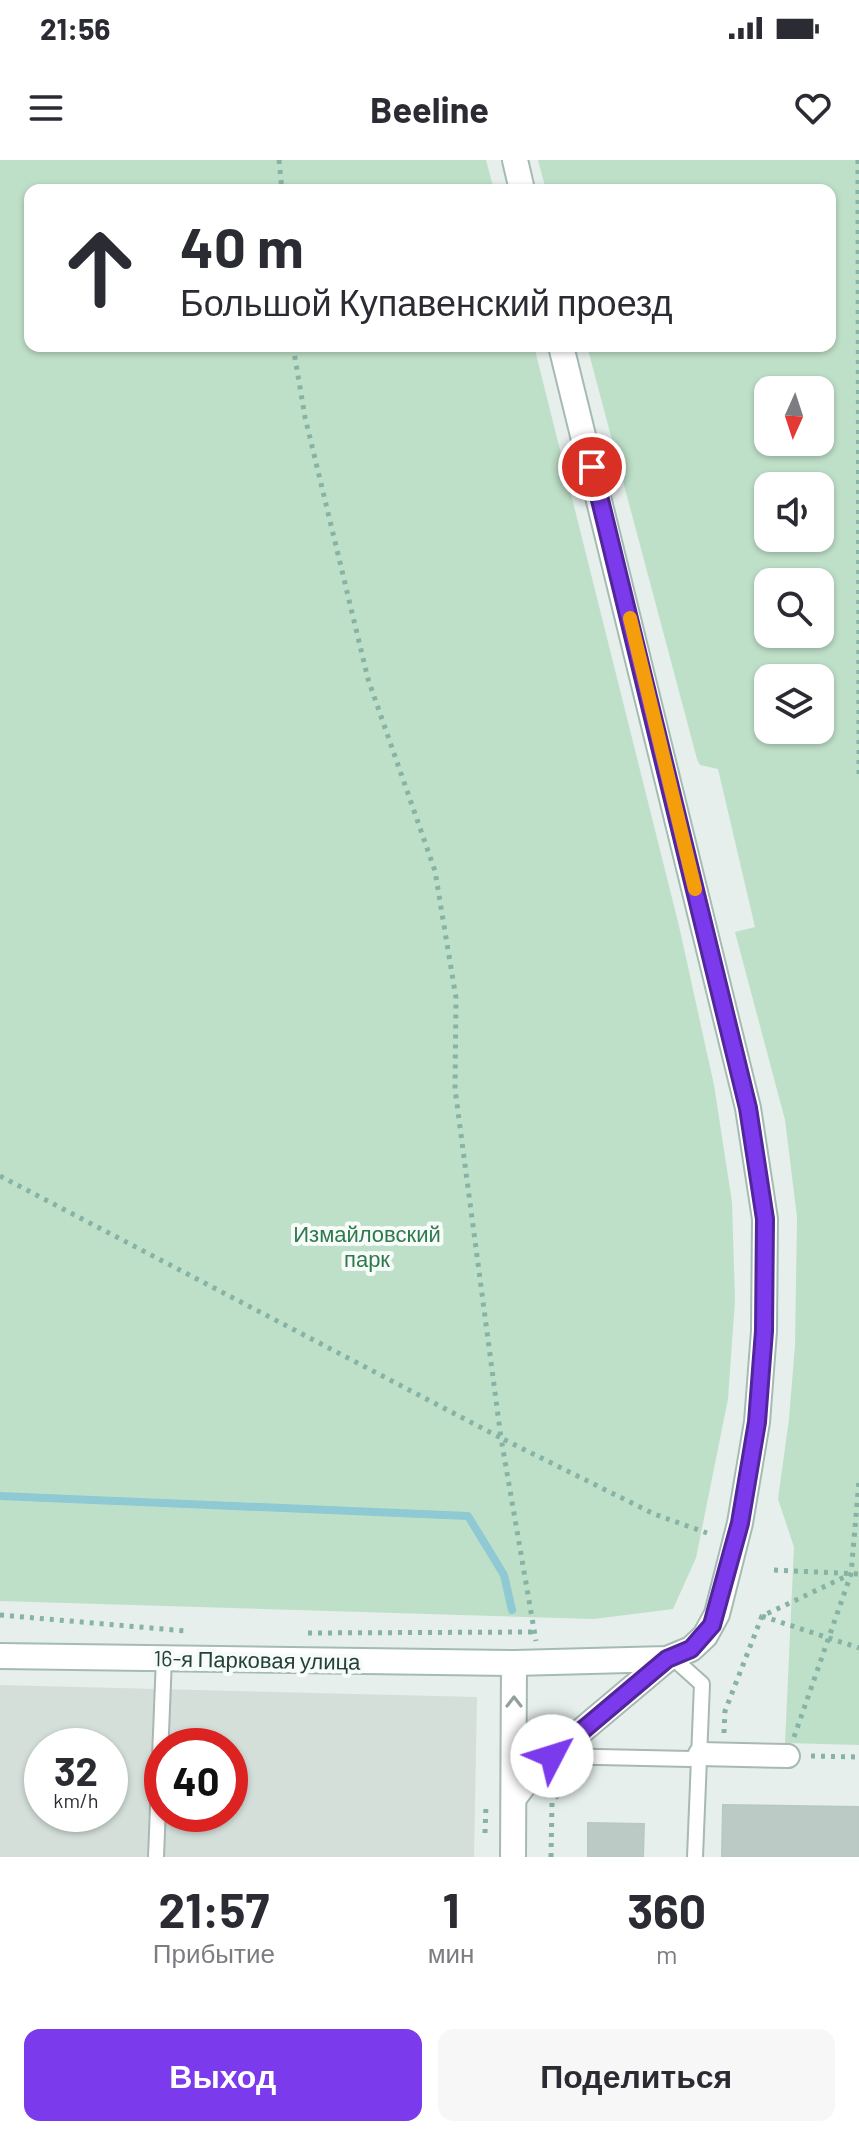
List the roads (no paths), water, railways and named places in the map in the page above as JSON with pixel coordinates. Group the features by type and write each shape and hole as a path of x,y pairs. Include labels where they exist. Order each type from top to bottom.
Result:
{"main road":[{"path":"515,160 521,184"},
{"path":"514,1798 536,1769 670,1658 691,1649 712,1625 740,1523 757,1422 764,1331 765,1219 748,1108 562,352"},
{"name":"16-я Парковая улица","path":"0,1656 526,1663 670,1658"},
{"path":"513,1857 514,1798 526,1663"}],"street":[{"path":"700,1754 788,1756"}],"lane":[{"path":"156,1857 164,1658"},
{"path":"670,1658 702,1684 695,1857"},
{"path":"552,1756 690,1759 700,1754"}],"waterway":[{"path":"0,1496 468,1516 504,1575 512,1610"}],"park label":[{"name":"Измайловский парк","path":"367,1246"}]}
